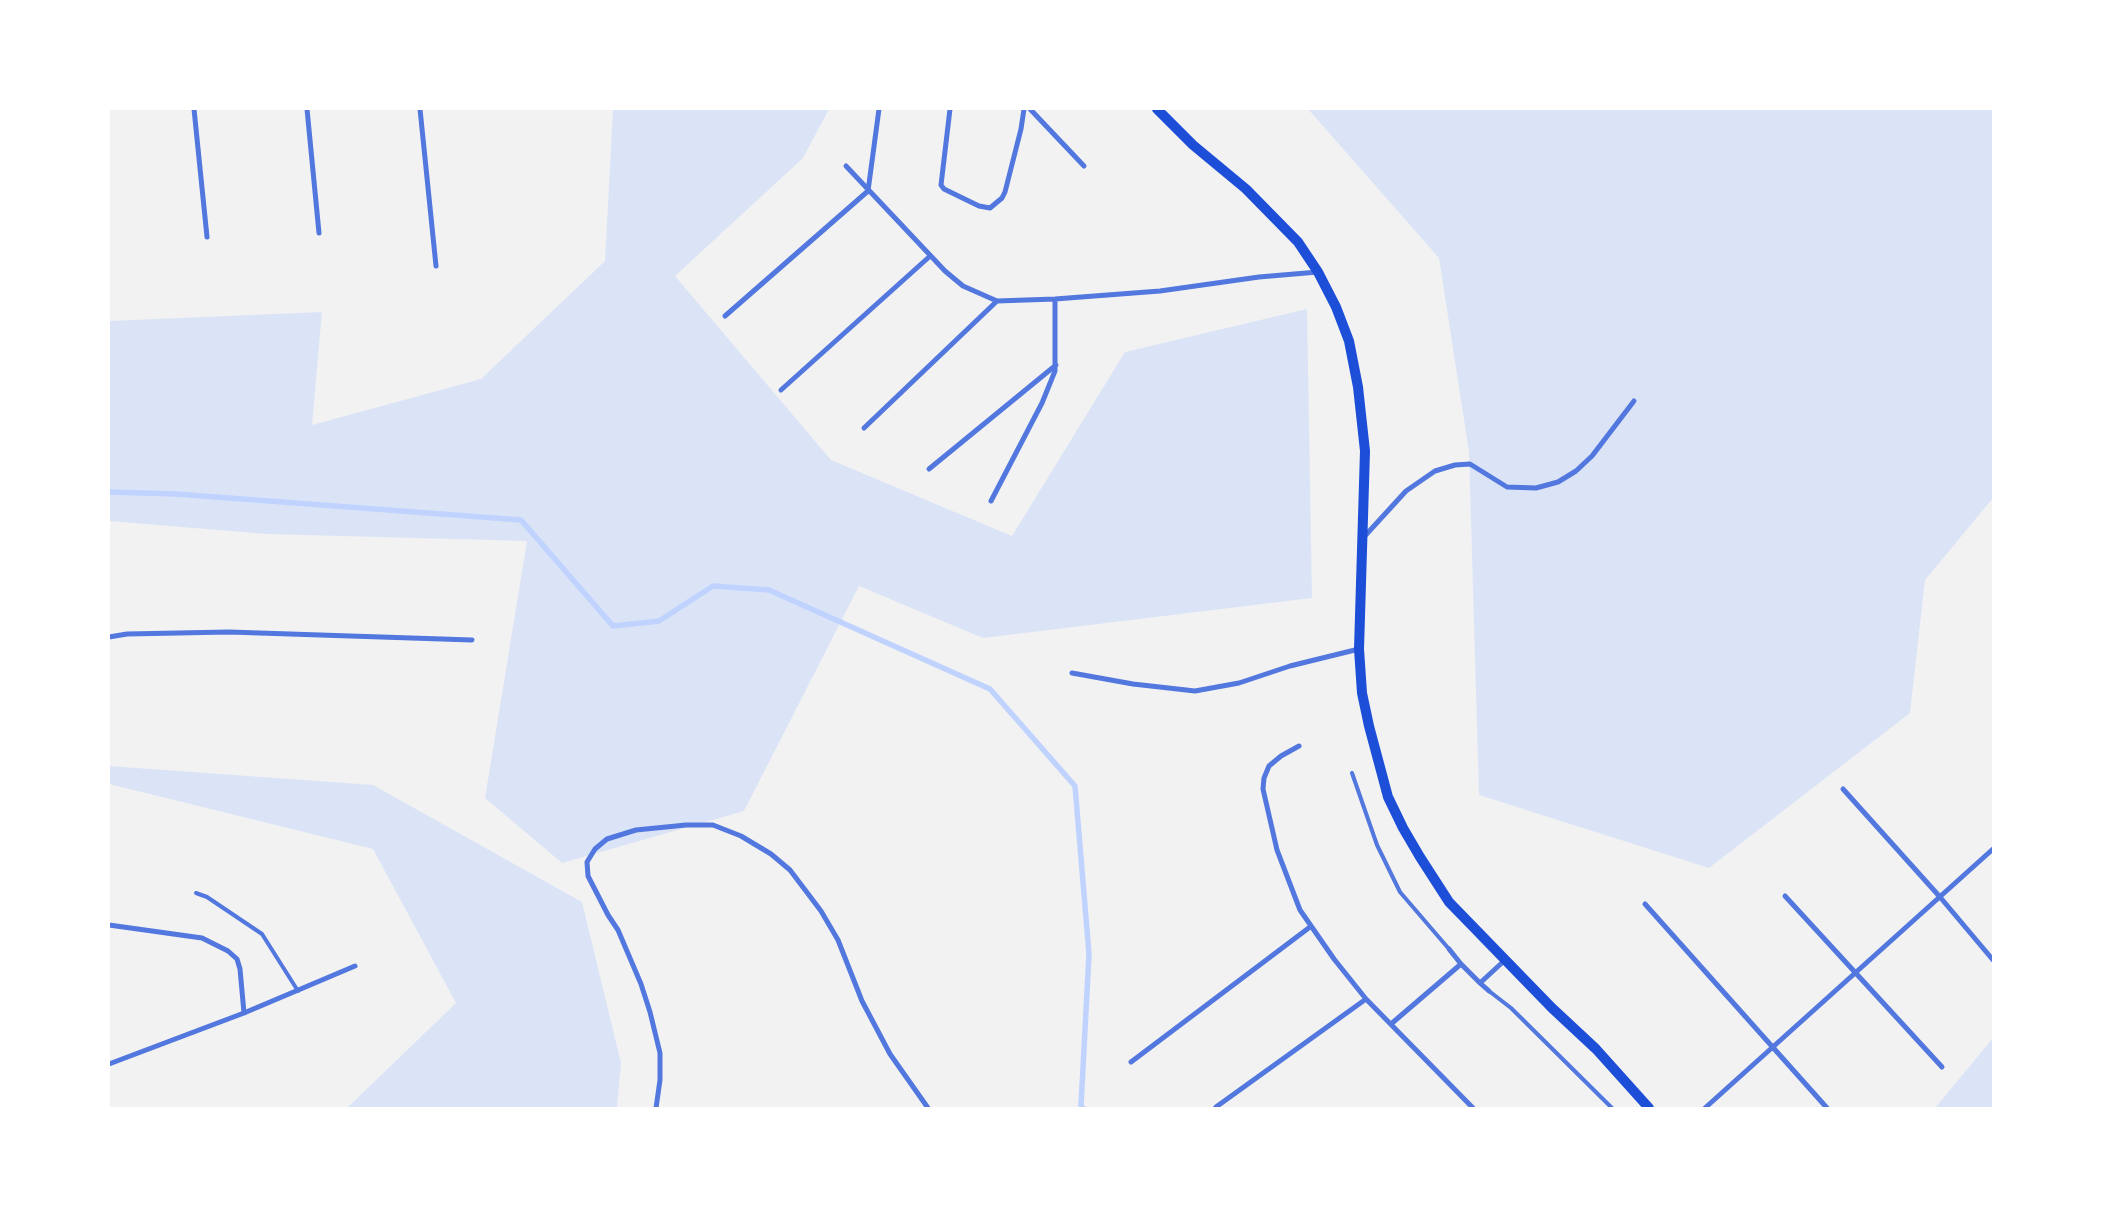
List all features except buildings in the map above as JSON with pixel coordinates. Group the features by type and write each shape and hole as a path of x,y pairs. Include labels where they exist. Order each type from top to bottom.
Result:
{"main road":[{"path":"1157,109 1192,145 1246,189 1298,242 1318,272 1336,307 1349,341 1358,387 1365,451 1359,649 1362,693 1368,726 1388,797 1420,857 1449,902 1596,1050 1649,1108"}],"street":[{"path":"194,109 207,237"},
{"path":"307,109 319,233"},
{"path":"420,109 436,266"},
{"path":"725,316 868,191 879,109"},
{"path":"950,109 941,185 944,189 979,206 990,208 1002,198 1005,192 1021,129 1024,109"},
{"path":"1030,109 1084,166"},
{"path":"846,166 929,257 963,286 998,301 1055,299 1160,290 1259,277 1318,272"},
{"path":"781,390 929,257"},
{"path":"991,501 1052,382 1056,365 1055,299"},
{"path":"864,428 998,301"},
{"path":"929,469 1056,365"},
{"path":"1363,538 1406,491 1436,471 1455,465 1470,464 1507,487 1536,488 1558,482 1576,471 1592,456 1634,401"},
{"path":"109,637 127,634 229,632 472,640"},
{"path":"1072,673 1133,684 1195,691 1239,683 1290,666 1359,649"},
{"path":"1299,746 1281,756 1270,766 1264,778 1264,789 1269,818 1286,877 1300,910 1310,927 1366,999 1473,1108"},
{"path":"1843,789 1940,896 1993,960"},
{"path":"656,1108 660,1080 660,1053 650,1012 641,984 618,930 608,916 588,876 587,862 595,849 607,839 636,830 686,825 713,825 741,836 771,854 790,870 821,911 838,940 862,1000 890,1054 928,1108"},
{"path":"1704,1108 1773,1048 1993,848"},
{"path":"1785,896 1942,1067"},
{"path":"1645,904 1827,1108"},
{"path":"109,925 202,938 228,950 236,959 240,969 244,1013"},
{"path":"1131,1062 1310,927"},
{"path":"1449,949 1461,964 1489,991"},
{"path":"1480,983 1506,959"},
{"path":"1391,1024 1461,964"},
{"path":"109,1064 244,1013 355,966"},
{"path":"1216,1107 1366,999"}],"lane":[{"path":"1352,773 1377,846 1400,892 1449,949"},
{"path":"196,893 207,898 262,934 298,991"},
{"path":"1489,991 1511,1008 1612,1108"}],"shaded area":[{"path":"613,109 829,109 803,158 675,276 831,460 1012,536 1125,352 1307,309 1312,598 983,638 859,586 744,811 562,863 485,798 527,541 267,534 109,521 109,321 322,312 312,425 481,379 605,261"},
{"path":"1308,109 1993,109 1993,498 1925,580 1910,713 1709,868 1479,795 1469,452 1439,258"},
{"path":"109,766 373,785 582,902 621,1063 617,1108 347,1108 456,1003 373,849 109,784"},
{"path":"1993,1038 1993,1108 1935,1108"}],"waterway":[{"path":"109,492 176,494 521,520 613,626 659,621 713,586 769,590 990,689 1075,786 1089,954 1081,1106 1083,1108"}]}
